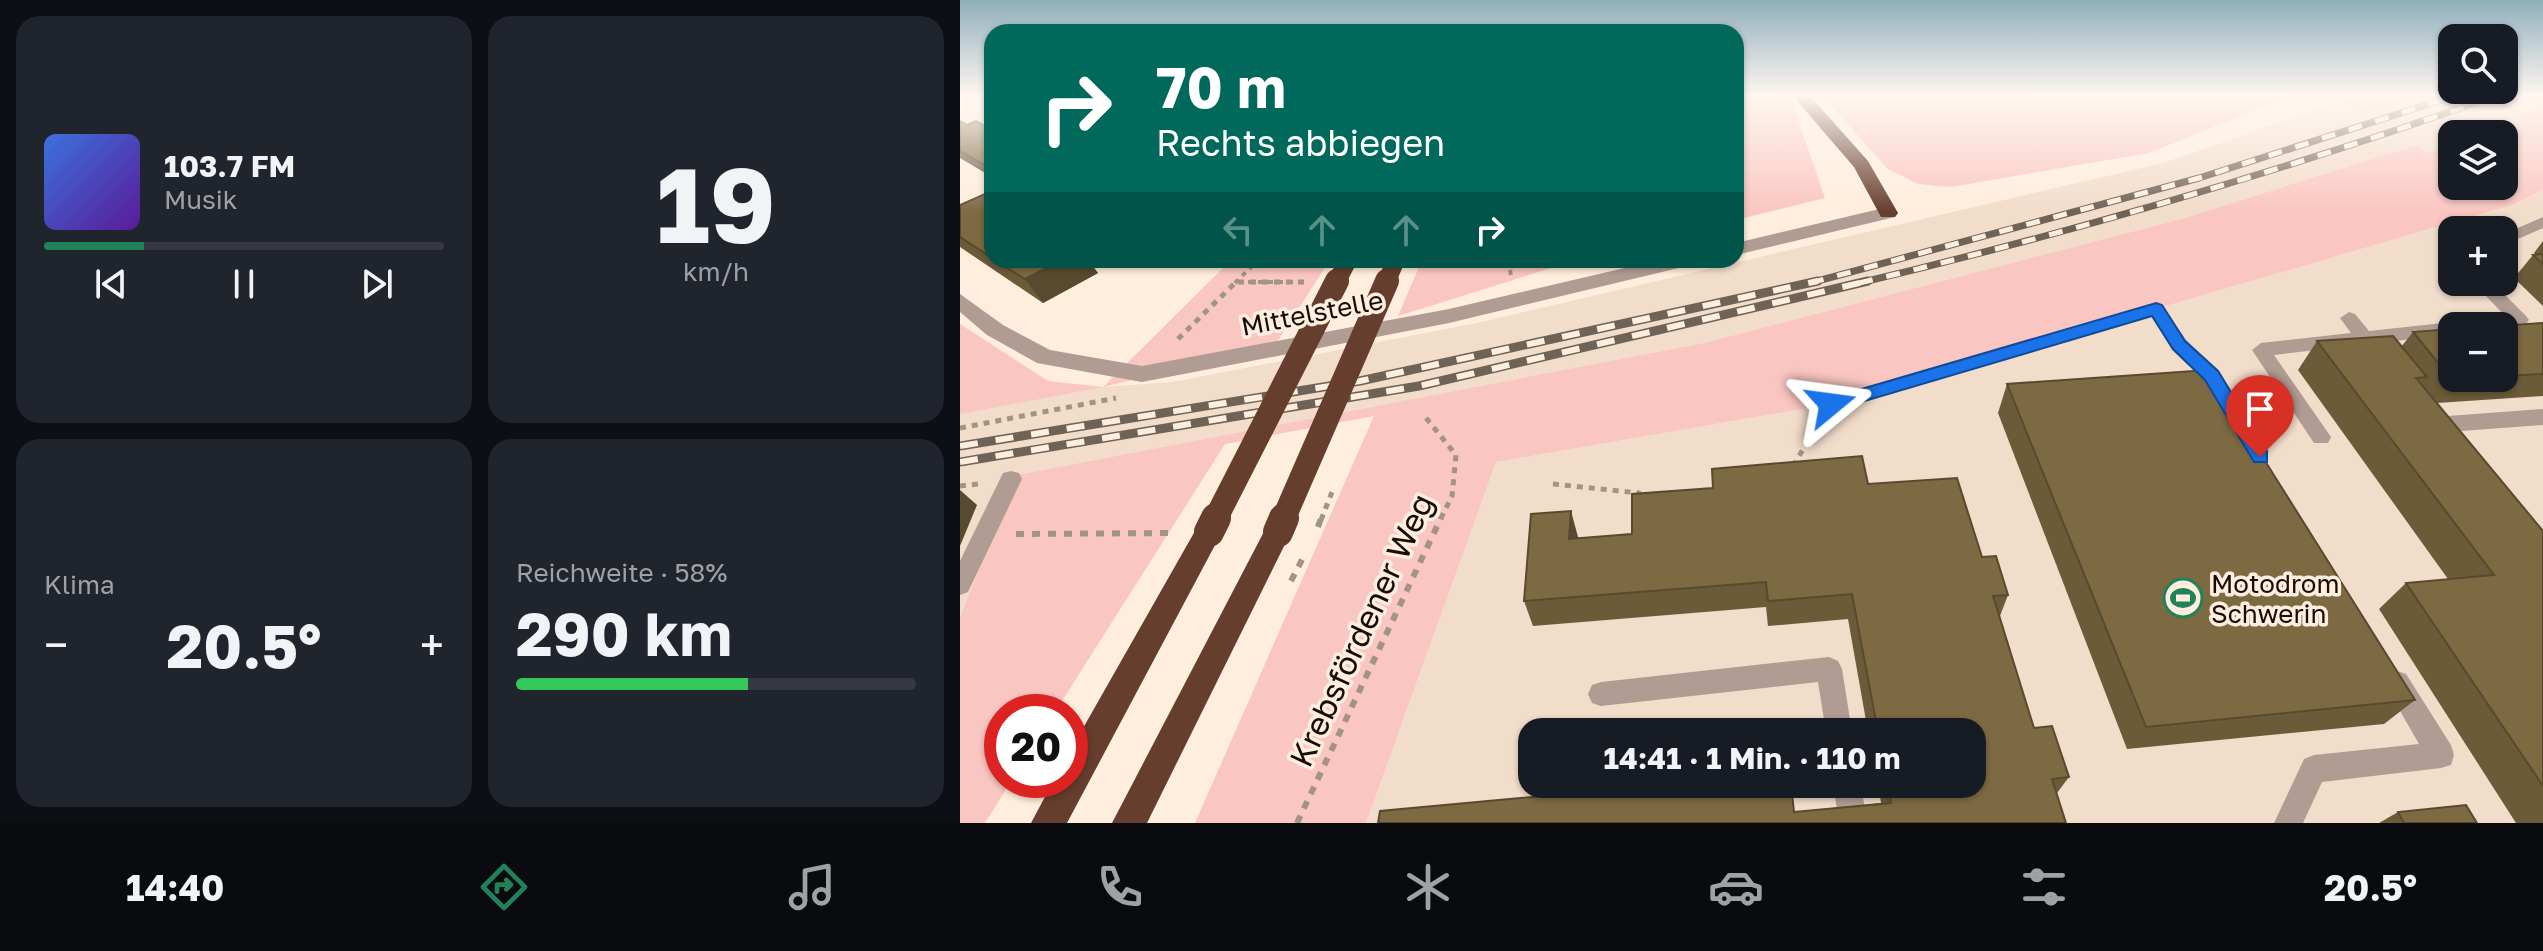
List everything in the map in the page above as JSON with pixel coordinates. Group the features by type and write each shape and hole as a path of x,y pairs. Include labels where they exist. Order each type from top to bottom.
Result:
{"highway":[{"path":"1835,134 1862,165 1888,213"},
{"path":"1048,823 1195,532 1344,268"},
{"path":"1129,823 1278,532 1393,268"}],"street":[{"path":"1744,247 1888,213"},
{"name":"Mittelstelle","path":"960,301 995,330 1045,357 1142,374 1449,316 1653,268"}],"lane":[{"path":"2518,234 2543,222"},
{"path":"2496,296 2512,312"},
{"path":"1831,404 2156,309 2179,345 2211,375 2236,416"},
{"path":"2349,318 2395,376"},
{"path":"2321,437 2261,350 2438,330"},
{"path":"2454,449 2429,418 2543,417"},
{"path":"960,585 981,535 1011,479"},
{"path":"2288,823 2314,769 2441,755 2383,660"},
{"path":"1601,694 1829,669 1837,718"},
{"path":"1849,798 1853,823"}],"path":[{"path":"960,428 1121,397 1250,268"},
{"path":"1237,282 1306,282"},
{"path":"1789,473 1831,404"},
{"name":"Krebsfördener Weg","path":"1297,823 1452,496 1456,455 1426,418"},
{"path":"1553,484 1639,493 1639,510"},
{"path":"981,535 1195,532"}],"shaded area":[{"path":"1744,134 1803,134 1825,198 1744,218"},
{"path":"1857,134 2195,134 2149,153 1951,187 1918,184 1888,169"},
{"path":"2245,134 2438,134 2438,150 2430,153 2416,145 2185,218 1704,343 1017,475 960,617 960,409 1103,387 1173,382 1477,323 1713,268 1744,268 1744,261 2163,163"},
{"path":"2518,134 2543,134 2543,189 2515,204 2474,216 2438,216 2438,227 1831,404 1496,462 1366,823 1195,823 1374,416 1225,444 1066,694 984,694 984,798 1001,798 985,823 960,823 960,617 1017,475 1704,343 2185,218 2416,145 2430,153 2438,150 2438,200 2518,200"},
{"path":"2543,189 2543,823 1366,823 1496,462 1831,404 2438,227 2438,296 2518,296 2518,216 2474,216 2515,204"},
{"path":"1223,268 1325,268 1275,345 1103,387"},
{"path":"1419,268 1551,268 1398,316"},
{"path":"960,324 1048,381 1103,387 960,414"}],"building":[{"path":"960,134 984,134 984,164 960,151"},
{"path":"984,194 984,253 960,237 960,205"},
{"path":"2543,254 2543,264 2533,255"},
{"path":"1008,268 1046,268 1025,279"},
{"path":"2543,323 2543,374 2518,375 2518,325"},
{"path":"2438,330 2438,363 2413,332"},
{"path":"2393,336 2427,377 2416,378 2543,531 2543,786 2406,583 2494,575 2317,341"},
{"path":"2208,370 2415,700 2146,727 2007,384"},
{"path":"1862,456 1868,484 1957,478 1982,557 1996,556 2008,595 1993,596 2034,728 2052,726 2069,777 2052,779 2066,823 1378,823 1380,811 1521,798 1792,798 1794,812 1891,803 1890,798 1986,798 1986,718 1875,718 1852,594 1768,601 1766,582 1524,601 1531,514 1571,511 1569,539 1632,534 1632,494 1713,488 1712,469"},
{"path":"2466,805 2477,823 2404,823 2398,812"}],"railway":[{"path":"1815,282 2199,178 2335,134"},
{"path":"1859,283 2020,243 2180,198 2381,134"},
{"path":"960,462 1419,386 1868,281"},
{"path":"960,446 1360,381 1815,282"},
{"path":"1810,283 1815,282"}],"place":[{"name":"Motodrom Schwerin","path":"2183,598"}],"route":[{"path":"1831,404 2156,309 2179,345 2211,375 2260,457"}]}
